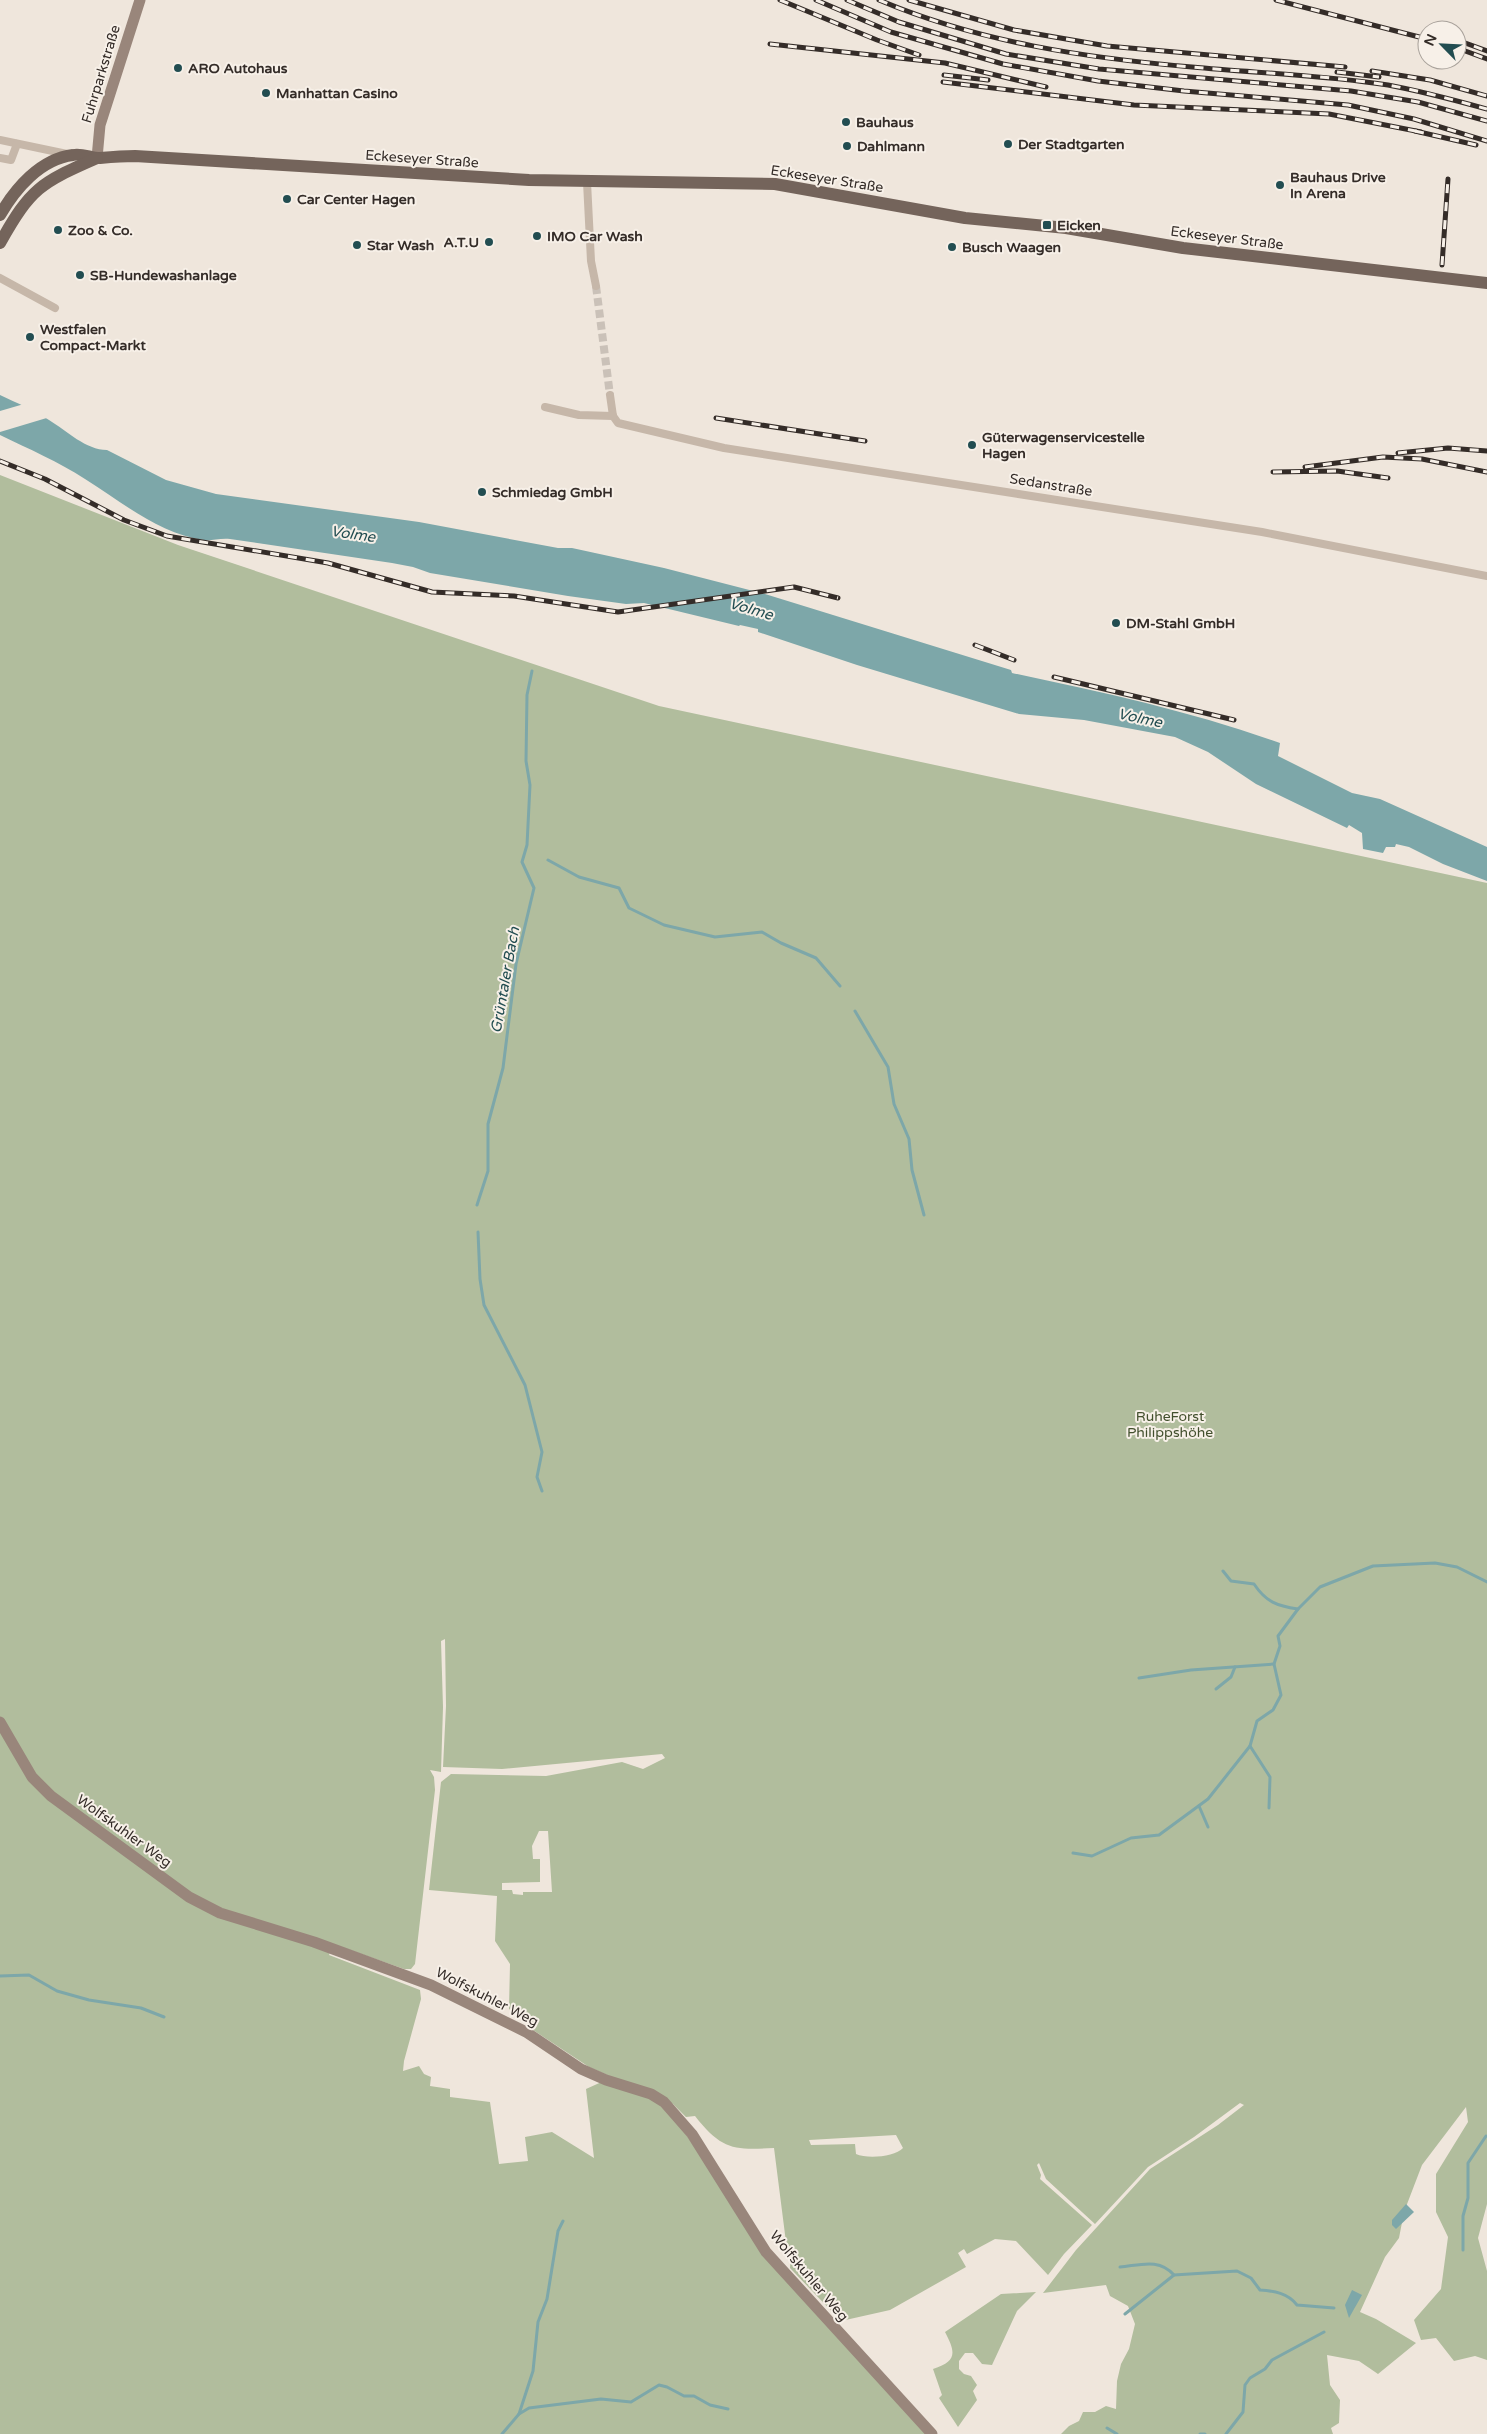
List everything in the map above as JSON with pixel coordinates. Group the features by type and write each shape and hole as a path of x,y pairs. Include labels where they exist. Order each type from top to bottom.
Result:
{"main road":[{"path":"0,215 14,194 33,174 58,160 72,155 98,158"},
{"name":"Eckeseyer Straße","path":"98,158 135,156 314,168 586,182 775,184 965,218 1066,228 1183,248 1487,283"},
{"path":"0,243 17,214 37,188 51,179 98,158"}],"street":[{"name":"Fuhrparkstraße","path":"98,158 100,125 140,0"},
{"path":"0,140 72,155"},
{"path":"0,158 11,160 17,144"},
{"path":"586,182 591,261 596,286"},
{"path":"0,278 55,308"},
{"path":"545,407 579,415 613,416 610,395"},
{"name":"Sedanstraße","path":"613,416 618,423 724,448 1256,531 1487,576"},
{"name":"Wolfskuhler Weg","path":"0,1722 32,1777 51,1796 181,1891 208,1908 314,1942 436,1987 526,2032 581,2069 606,2080 651,2094 664,2102 692,2134 766,2252 932,2434"}],"green space":[{"name":"RuheForst Philippshöhe","path":"0,475 178,545 659,706 1487,883 1487,2204 1478,2238 1487,2271 1487,2360 1475,2356 1454,2361 1436,2338 1421,2340 1414,2320 1441,2289 1448,2237 1436,2212 1436,2174 1468,2122 1466,2107 1422,2165 1404,2212 1399,2238 1385,2257 1360,2312 1376,2319 1416,2343 1378,2374 1359,2361 1327,2355 1330,2385 1340,2400 1339,2423 1331,2428 1333,2434 1061,2434 1069,2426 1079,2421 1083,2412 1095,2412 1106,2406 1116,2409 1117,2381 1121,2364 1129,2349 1135,2324 1128,2306 1110,2296 1106,2285 1043,2293 1076,2250 1150,2169 1218,2125 1244,2105 1240,2103 1194,2137 1148,2167 1095,2224 1046,2179 1039,2163 1037,2165 1041,2175 1040,2179 1092,2225 1064,2254 1048,2275 1016,2241 995,2239 967,2254 964,2249 958,2253 966,2267 890,2310 841,2321 790,2268 791,2254 787,2250 774,2148 748,2149 729,2146 713,2136 695,2116 686,2117 673,2104 589,2067 530,2028 531,2023 509,2009 510,1964 495,1941 497,1896 429,1890 441,1782 451,1774 546,1776 622,1762 643,1769 665,1758 662,1754 502,1769 443,1767 446,1706 445,1639 441,1641 443,1707 441,1772 430,1770 434,1777 435,1790 415,1964 411,1969 404,1969 333,1944 329,1955 420,1990 421,1999 403,2071 419,2066 424,2074 431,2077 430,2086 450,2089 450,2097 490,2102 499,2164 528,2161 525,2137 552,2132 594,2158 586,2089 606,2080 664,2102 766,2252 932,2434 0,2434","holes":["539,1831 548,1831 552,1892 523,1892 523,1895 513,1894 512,1890 502,1890 502,1883 540,1882 540,1859 533,1859 532,1846","896,2135 903,2148 888,2155 874,2157 856,2154 855,2144 811,2145 809,2140"]},
{"path":"1036,2292 1017,2311 992,2365 982,2364 973,2353 965,2353 959,2361 959,2369 964,2374 971,2376 977,2385 973,2391 977,2400 958,2427 939,2398 942,2395 933,2369 947,2363 952,2355 951,2346 945,2332 1001,2294"}],"water":[{"name":"Volme","path":"0,395 37,413 92,447 107,450 166,480 216,494 419,522 558,548 572,548 664,568 765,594 1011,670 1012,673 1147,704 1247,732 1280,743 1278,756 1352,793 1380,799 1487,847 1487,881 1443,864 1409,847 1396,844 1395,847 1386,847 1383,853 1363,849 1362,833 1349,825 1347,828 1256,784 1208,752 1175,737 1084,720 1019,714 857,665 758,632 758,629 644,603 626,604 568,596 430,573 392,563 230,539 207,540 187,537 156,524 65,467 0,435"},
{"path":"1406,2204 1414,2212 1396,2229 1392,2225 1392,2220"},
{"path":"1352,2290 1362,2295 1349,2318 1345,2305"}],"pier":[{"path":"24,404 50,417 0,432 0,411"}],"waterway":[{"name":"Grüntaler Bach","path":"477,1205 488,1171 488,1124 503,1068 516,964 534,888 522,862 527,845 530,785 526,761 527,695 532,671"},
{"path":"548,860 579,877 619,888 629,908 664,925 715,937 762,932 781,943 816,958 840,986"},
{"path":"855,1011 888,1067 894,1104 909,1139 912,1170 924,1215"},
{"name":"Grüntaler Bach","path":"478,1232 480,1279 484,1305 525,1385 542,1452 537,1477 542,1491"},
{"path":"1073,1853 1092,1856 1131,1838 1159,1835 1208,1799 1250,1746 1257,1721 1273,1710 1281,1695 1274,1664 1280,1646 1278,1636 1298,1609 1320,1587 1373,1566 1435,1563 1457,1567 1487,1582"},
{"path":"1223,1571 1231,1581 1254,1584 1263,1595 1273,1602 1298,1609"},
{"path":"1139,1678 1191,1670 1274,1664"},
{"path":"1216,1689 1231,1677 1235,1667"},
{"path":"1250,1746 1270,1777 1269,1808"},
{"path":"1199,1806 1208,1827"},
{"path":"0,1976 29,1975 57,1991 89,2000 141,2008 164,2017"},
{"path":"1463,2250 1463,2216 1468,2198 1468,2163 1486,2136"},
{"path":"519,2414 533,2371 538,2322 547,2299 558,2231 563,2221"},
{"path":"1120,2267 1156,2264 1174,2275 1237,2271 1251,2278 1260,2290 1285,2295 1297,2305 1334,2308"},
{"path":"1125,2314 1174,2275"},
{"path":"1226,2434 1243,2412 1245,2385 1250,2378 1265,2369 1272,2360 1324,2332"},
{"path":"502,2434 519,2414 529,2408 601,2399 631,2402 659,2385 684,2396 694,2396 710,2405 728,2409"},
{"path":"1107,2428 1117,2434"},
{"path":"1200,2434 1205,2434"}],"tunnel":[{"path":"596,286 610,395"}],"railway":[{"path":"780,0 877,40 919,55"},
{"path":"816,0 891,32 1003,64 1098,81 1184,91 1348,105 1414,119 1487,141"},
{"path":"847,0 899,22 1006,54 1099,69 1351,91 1418,102 1487,121"},
{"path":"879,0 955,27 1033,46 1072,53 1112,59 1315,76 1388,85 1487,109"},
{"path":"909,0 1014,30 1107,46 1345,67"},
{"path":"1276,0 1417,36"},
{"path":"770,44 945,63 1046,87"},
{"path":"1467,44 1487,51"},
{"path":"1467,52 1487,59"},
{"path":"1372,71 1430,80 1487,96"},
{"path":"1337,72 1379,77"},
{"path":"944,75 988,80"},
{"path":"943,82 1134,105 1329,114 1421,132"},
{"path":"1415,131 1476,145"},
{"path":"1442,265 1448,179"},
{"path":"716,418 865,441"},
{"path":"1398,453 1448,448 1487,451"},
{"path":"1305,467 1383,457 1422,459 1487,472"},
{"path":"0,461 45,479 124,520 167,536 328,563 432,592 514,596 618,612 794,587 838,598"},
{"path":"1273,472 1337,471 1388,478"},
{"path":"975,645 1014,660"},
{"path":"1054,677 1234,720"}],"place":[{"name":"ARO Autohaus","path":"178,68"},
{"name":"Manhattan Casino","path":"266,93"},
{"name":"Bauhaus","path":"846,122"},
{"name":"Der Stadtgarten","path":"1008,144"},
{"name":"Dahlmann","path":"847,146"},
{"name":"Bauhaus Drive In Arena","path":"1280,185"},
{"name":"Car Center Hagen","path":"287,199"},
{"name":"Eicken","path":"1047,225"},
{"name":"Zoo & Co.","path":"58,230"},
{"name":"IMO Car Wash","path":"537,236"},
{"name":"A.T.U","path":"489,242"},
{"name":"Star Wash","path":"357,245"},
{"name":"Busch Waagen","path":"952,247"},
{"name":"SB-Hundewashanlage","path":"80,275"},
{"name":"Westfalen Compact-Markt","path":"30,337"},
{"name":"Güterwagenservicestelle Hagen","path":"972,445"},
{"name":"Schmiedag GmbH","path":"482,492"},
{"name":"DM-Stahl GmbH","path":"1116,623"}]}
